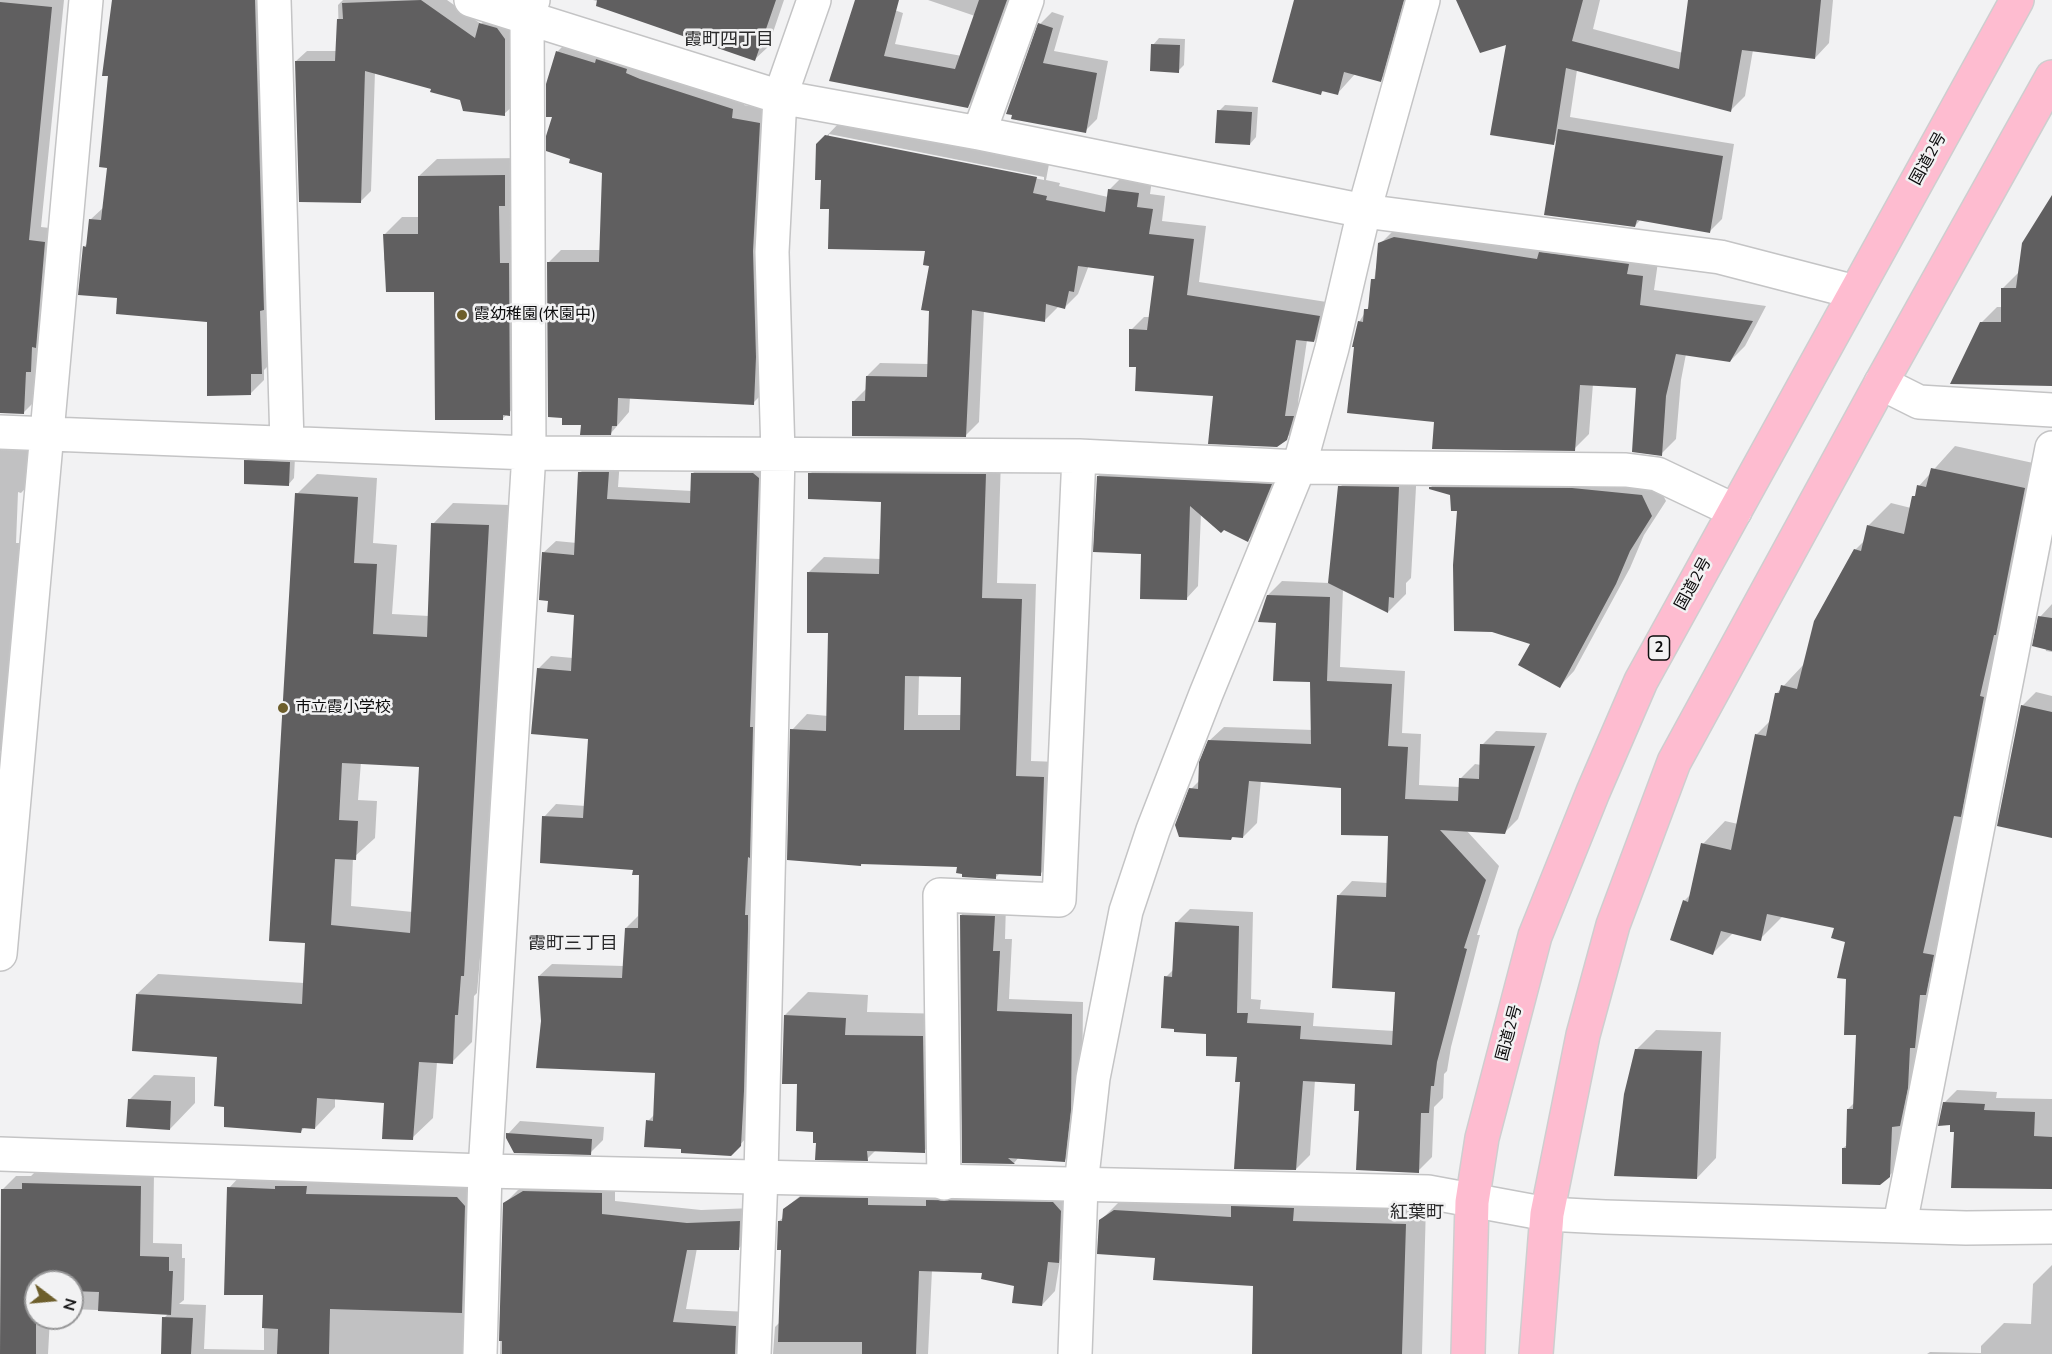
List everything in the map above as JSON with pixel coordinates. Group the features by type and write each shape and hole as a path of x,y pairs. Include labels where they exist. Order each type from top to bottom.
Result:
{"highway":[{"name":"国道2号","path":"1468,1354 1472,1202 1482,1138 1535,936 1593,792 1641,681 2017,0"},
{"path":"1536,1354 1547,1214 1583,1035 1612,925 1670,773 1881,383 2052,77"}],"street":[{"path":"0,954 86,0"},
{"path":"274,0 287,442"},
{"path":"471,0 530,9 780,97 979,133 1364,211 1720,257 1855,292"},
{"path":"754,1354 761,1176 778,454 772,252 780,97 814,0"},
{"path":"979,133 1027,0"},
{"path":"1075,1354 1081,1185 1093,1078 1126,911 1198,715 1299,466 1332,348 1364,211 1423,0"},
{"path":"480,1354 485,1172 529,453 530,9"},
{"path":"1881,383 1919,402 2052,410"},
{"path":"0,432 529,453 1078,456 1299,466 1626,470 1658,474 1735,510"},
{"path":"1900,1224 2052,448"},
{"path":"944,1183 940,895 1059,900 1078,456"},
{"path":"0,1154 485,1172 761,1176 944,1183 1428,1192 1472,1202 1547,1214 1900,1224 1965,1228 2052,1227"}],"building":[{"path":"112,0 255,0 264,310 260,311 262,374 251,374 251,395 207,396 207,322 116,314 117,298 78,295 83,246 86,247 89,219 101,220 107,168 99,167 108,76 102,76"},
{"path":"421,0 475,38 479,23 497,28 505,39 505,116 463,111 460,100 430,92 431,89 365,71 361,203 299,202 295,61 335,61 337,19 343,19 342,3"},
{"path":"597,0 776,0 755,61 596,6"},
{"path":"855,0 899,0 884,56 955,69 979,0 1007,0 968,108 829,81"},
{"path":"1294,0 1404,0 1381,82 1344,72 1338,95 1322,91 1321,95 1272,82"},
{"path":"1456,0 1583,0 1572,41 1679,69 1688,0 1821,0 1815,59 1742,50 1731,112 1566,68 1554,145 1490,135 1506,45 1480,53"},
{"path":"0,2 52,7 29,240 45,242 36,348 32,347 31,372 26,372 24,414 0,413"},
{"path":"1038,23 1053,28 1043,63 1097,73 1086,133 1011,119 1012,115 1006,114"},
{"path":"1151,44 1180,45 1179,73 1150,71"},
{"path":"556,51 595,63 596,59 627,69 626,73 640,79 733,109 732,118 760,123 753,251 756,357 754,405 618,398 617,426 612,426 611,435 580,435 581,425 562,425 562,418 548,417 547,262 599,262 602,173 569,163 570,159 546,151 546,136 552,117 546,117 546,84"},
{"path":"1217,110 1252,112 1250,145 1215,143"},
{"path":"1558,129 1723,156 1710,233 1637,220 1635,227 1544,215"},
{"path":"825,135 1037,177 1033,193 1047,196 1046,200 1105,212 1108,189 1139,193 1137,207 1153,209 1149,234 1194,239 1187,295 1320,316 1314,342 1296,340 1285,416 1294,416 1287,440 1277,447 1208,444 1213,396 1135,391 1136,367 1129,367 1129,329 1147,330 1154,276 1078,266 1074,292 1069,291 1065,309 1046,304 1045,322 972,310 966,437 852,436 852,401 865,401 866,376 927,377 929,311 921,310 929,266 923,265 925,251 828,249 829,209 820,209 821,180 815,180 816,144"},
{"path":"505,175 505,206 499,206 500,263 509,263 510,416 503,415 503,420 435,420 434,292 386,292 383,234 418,234 418,176"},
{"path":"2052,195 2052,386 1950,384 1980,322 2001,322 2001,288 2016,288 2022,243"},
{"path":"1394,237 1537,259 1539,252 1629,264 1627,274 1643,276 1640,305 1753,321 1730,362 1676,354 1666,396 1662,456 1632,452 1636,388 1580,385 1575,451 1432,449 1434,422 1347,413 1354,347 1352,347 1358,321 1363,322 1364,309 1368,309 1371,279 1375,279 1378,243"},
{"path":"244,460 290,462 289,486 244,484"},
{"path":"1931,468 2025,488 1996,635 1994,635 1980,696 1984,697 1961,817 1954,816 1923,953 1934,955 1926,995 1920,995 1915,1048 1910,1048 1908,1088 1900,1126 1892,1127 1890,1177 1880,1185 1842,1184 1842,1148 1846,1148 1847,1109 1853,1109 1856,1035 1844,1035 1846,979 1837,978 1845,942 1831,938 1834,928 1767,914 1761,941 1721,931 1713,955 1670,940 1683,900 1688,902 1701,843 1731,850 1755,734 1766,736 1775,693 1779,693 1781,685 1797,689 1814,621 1854,549 1861,551 1867,525 1904,534 1912,496 1915,496 1917,485 1926,487"},
{"path":"578,472 609,472 607,499 690,503 691,473 753,473 759,478 750,727 753,727 750,858 748,857 745,915 748,915 748,929 744,1091 741,1146 731,1156 681,1153 681,1149 644,1147 646,1120 653,1121 655,1073 536,1068 541,1021 538,976 622,978 625,928 638,928 639,875 632,875 633,870 540,863 542,816 583,818 588,739 531,734 537,668 571,671 574,615 547,612 548,601 539,600 542,552 574,555"},
{"path":"808,473 986,474 982,598 1022,599 1016,776 1044,777 1041,876 996,874 996,879 962,877 962,874 956,873 957,867 861,864 861,866 787,860 790,729 826,731 828,633 807,633 807,572 879,574 881,502 808,499","holes":["905,676 961,677 960,730 904,730"]},
{"path":"1097,476 1272,484 1248,542 1224,530 1221,533 1190,506 1187,600 1140,599 1141,554 1093,552"},
{"path":"1338,486 1399,487 1394,598 1389,597 1388,613 1328,583"},
{"path":"1429,487 1572,488 1642,495 1652,516 1630,551 1616,584 1560,688 1518,665 1530,644 1492,632 1454,631 1453,565 1457,511 1451,511 1450,495 1429,489"},
{"path":"295,493 358,497 354,563 377,564 373,634 427,637 431,523 489,525 464,976 461,976 458,1015 455,1015 453,1064 419,1062 413,1140 382,1139 384,1103 317,1098 315,1129 302,1128 301,1133 224,1127 224,1107 214,1106 217,1057 132,1051 136,994 302,1004 305,943 269,941","holes":["342,763 419,767 410,933 331,925 335,859 356,860 358,821 339,820"]},
{"path":"1267,595 1330,597 1327,681 1392,684 1388,746 1408,747 1405,799 1458,801 1459,778 1479,779 1480,744 1535,746 1505,834 1440,830 1486,880 1464,948 1467,949 1437,1062 1434,1086 1431,1086 1429,1113 1421,1113 1419,1173 1356,1170 1359,1111 1354,1111 1355,1084 1303,1081 1296,1170 1234,1169 1240,1082 1235,1082 1237,1057 1206,1056 1206,1034 1174,1032 1174,1029 1161,1028 1164,976 1172,977 1175,922 1239,926 1237,1013 1248,1013 1247,1023 1301,1026 1300,1039 1392,1045 1395,992 1332,988 1337,895 1386,897 1388,836 1341,835 1341,788 1249,781 1243,838 1232,837 1231,840 1179,837 1175,825 1189,788 1198,789 1199,762 1208,740 1311,744 1310,682 1273,681 1276,623 1258,622"},
{"path":"2038,616 2052,618 2052,651 2032,646"},
{"path":"2021,705 2052,712 2052,838 1997,826"},
{"path":"960,915 995,916 993,951 1000,951 997,1011 1072,1014 1071,1110 1065,1162 1008,1158 1015,1164 962,1163"},
{"path":"784,1015 846,1018 845,1035 923,1036 925,1153 867,1151 868,1161 815,1160 816,1143 813,1143 813,1132 796,1131 797,1084 782,1084"},
{"path":"1635,1049 1702,1051 1697,1179 1614,1176 1624,1094"},
{"path":"128,1099 171,1101 170,1130 126,1127"},
{"path":"1943,1102 1985,1104 1984,1110 2035,1112 2034,1136 2052,1137 2052,1189 1951,1188 1954,1132 1950,1132 1950,1125 1938,1126"},
{"path":"506,1133 592,1139 591,1155 514,1153 506,1138"},
{"path":"22,1183 141,1186 140,1256 169,1257 169,1271 173,1271 171,1315 98,1311 99,1292 84,1291 84,1270 24,1270 24,1330 36,1330 36,1354 0,1354 1,1189 22,1189"},
{"path":"275,1186 307,1186 306,1194 457,1197 465,1206 462,1313 330,1309 329,1354 277,1354 278,1329 262,1328 263,1295 224,1295 227,1187 275,1189"},
{"path":"523,1191 602,1193 602,1214 687,1223 740,1221 739,1250 687,1250 673,1322 736,1326 735,1354 502,1354 502,1341 499,1341 503,1203"},
{"path":"800,1197 868,1198 868,1205 926,1206 926,1200 1053,1202 1061,1211 1059,1263 1048,1262 1042,1306 1012,1303 1014,1286 981,1279 982,1273 919,1271 916,1354 862,1354 862,1342 778,1342 781,1250 777,1250 778,1221 782,1221 783,1209"},
{"path":"1231,1206 1294,1208 1293,1221 1406,1224 1402,1354 1252,1354 1253,1286 1153,1280 1155,1258 1097,1254 1099,1220 1114,1210 1231,1217"},
{"path":"162,1317 193,1318 191,1354 161,1354"}],"place":[{"name":"霞幼稚園(休園中)","path":"462,315"},
{"name":"市立霞小学校","path":"283,708"}],"district":[{"name":"霞町四丁目","path":"729,41"},
{"name":"霞町三丁目","path":"573,945"},
{"name":"紅葉町","path":"1417,1214"}]}
